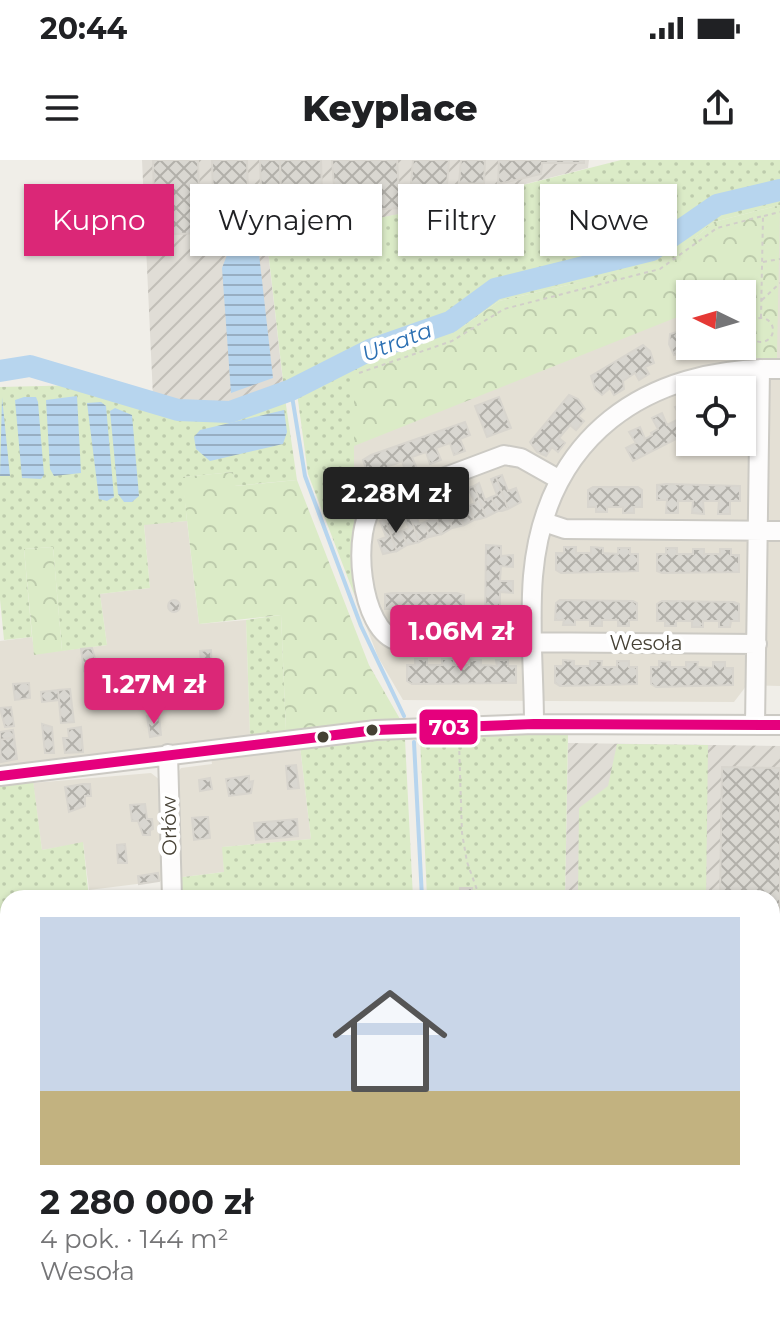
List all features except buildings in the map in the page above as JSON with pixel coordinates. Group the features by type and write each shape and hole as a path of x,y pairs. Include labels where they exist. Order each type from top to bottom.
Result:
{"street":[{"path":"534,724 533,575 544,522 570,461 593,434 625,407 649,393 693,377 738,368 780,369"},
{"path":"755,725 760,369"},
{"name":"Wesoła","path":"560,480 521,458 504,455 376,503 364,521 366,594 376,626 383,634 399,641 757,644"},
{"path":"544,522 565,529 780,531"},
{"path":"0,776 376,730 534,724 780,725"},
{"name":"Orłów","path":"168,754 172,890"}],"path":[{"path":"359,373 452,341 504,309 660,269 717,228 780,212"},
{"path":"761,317 763,216"},
{"path":"762,262 780,259"},
{"path":"761,300 767,298 780,283"},
{"path":"761,317 770,321 773,330 770,339 761,342 752,338 749,329 752,321 761,317"},
{"path":"458,725 462,833 467,862 477,890"}],"shaded area":[{"path":"142,160 589,160 588,168 524,184 398,184 398,214 382,218 382,184 190,184 190,256 269,256 283,382 221,408 182,405 153,397 146,256 174,256 174,184 143,184"},
{"path":"780,205 780,686 747,685 734,702 403,700 378,657 354,594 354,368 647,256 677,256 677,244"},
{"path":"187,521 199,624 246,620 250,735 0,770 0,641 32,637 35,654 107,645 100,594 150,588 144,524"},
{"path":"568,743 780,746 780,890 565,890"},
{"path":"300,746 311,839 223,847 224,872 175,878 181,845 174,778 181,768 212,764 211,756"},
{"path":"151,773 160,780 167,848 161,881 89,890 83,843 42,850 33,783"}],"green space":[{"path":"621,160 780,160 780,205 714,222 677,253 677,184 540,184 540,256 673,256 666,262 499,301 458,330 354,368 354,594 308,474 297,393 285,398 269,256 382,256 382,217 398,214 398,256 524,256 524,185"},
{"path":"780,205 777,358 756,358 756,280 676,280 676,318 354,446 354,368 458,330 499,301 666,262 677,256 714,222"},
{"path":"83,385 177,415 222,419 285,398 297,480 234,486 233,472 183,477 187,521 144,525 150,588 100,594 107,645 62,651 53,547 24,549 32,637 4,640 0,599 0,387"},
{"path":"233,472 235,486 297,480 369,665 400,719 286,731 281,615 199,624 182,477"},
{"path":"53,547 62,651 34,655 24,549"},
{"path":"281,615 286,731 250,735 246,620"},
{"path":"481,732 568,734 565,890 427,890 420,738"},
{"path":"405,739 413,890 176,890 175,878 224,872 222,847 311,839 300,746"},
{"path":"617,744 708,745 706,890 578,890 579,808 608,786"},
{"path":"33,780 42,850 83,842 88,890 0,890 0,784"}],"water":[{"path":"227,256 259,256 273,378 231,393 222,268"},
{"path":"77,396 81,473 54,476 50,469 46,400"},
{"path":"2,397 10,476 0,476"},
{"path":"36,397 38,402 44,475 41,479 22,478 15,400"},
{"path":"101,402 106,406 114,497 107,501 99,499 87,403"},
{"path":"115,408 132,415 139,496 132,502 124,502 118,494 110,411"},
{"path":"284,410 287,432 283,444 210,461 196,449 194,437 200,430"}],"waterway":[{"name":"Utrata","path":"0,371 30,366 178,410 230,412 291,390 370,350 450,322 495,289 652,250 717,205 780,190"},
{"path":"291,390 305,476 361,626 404,716"},
{"path":"414,742 422,890"}],"transit line":[{"name":"703","path":"0,776 376,730 534,724 780,725"}]}
